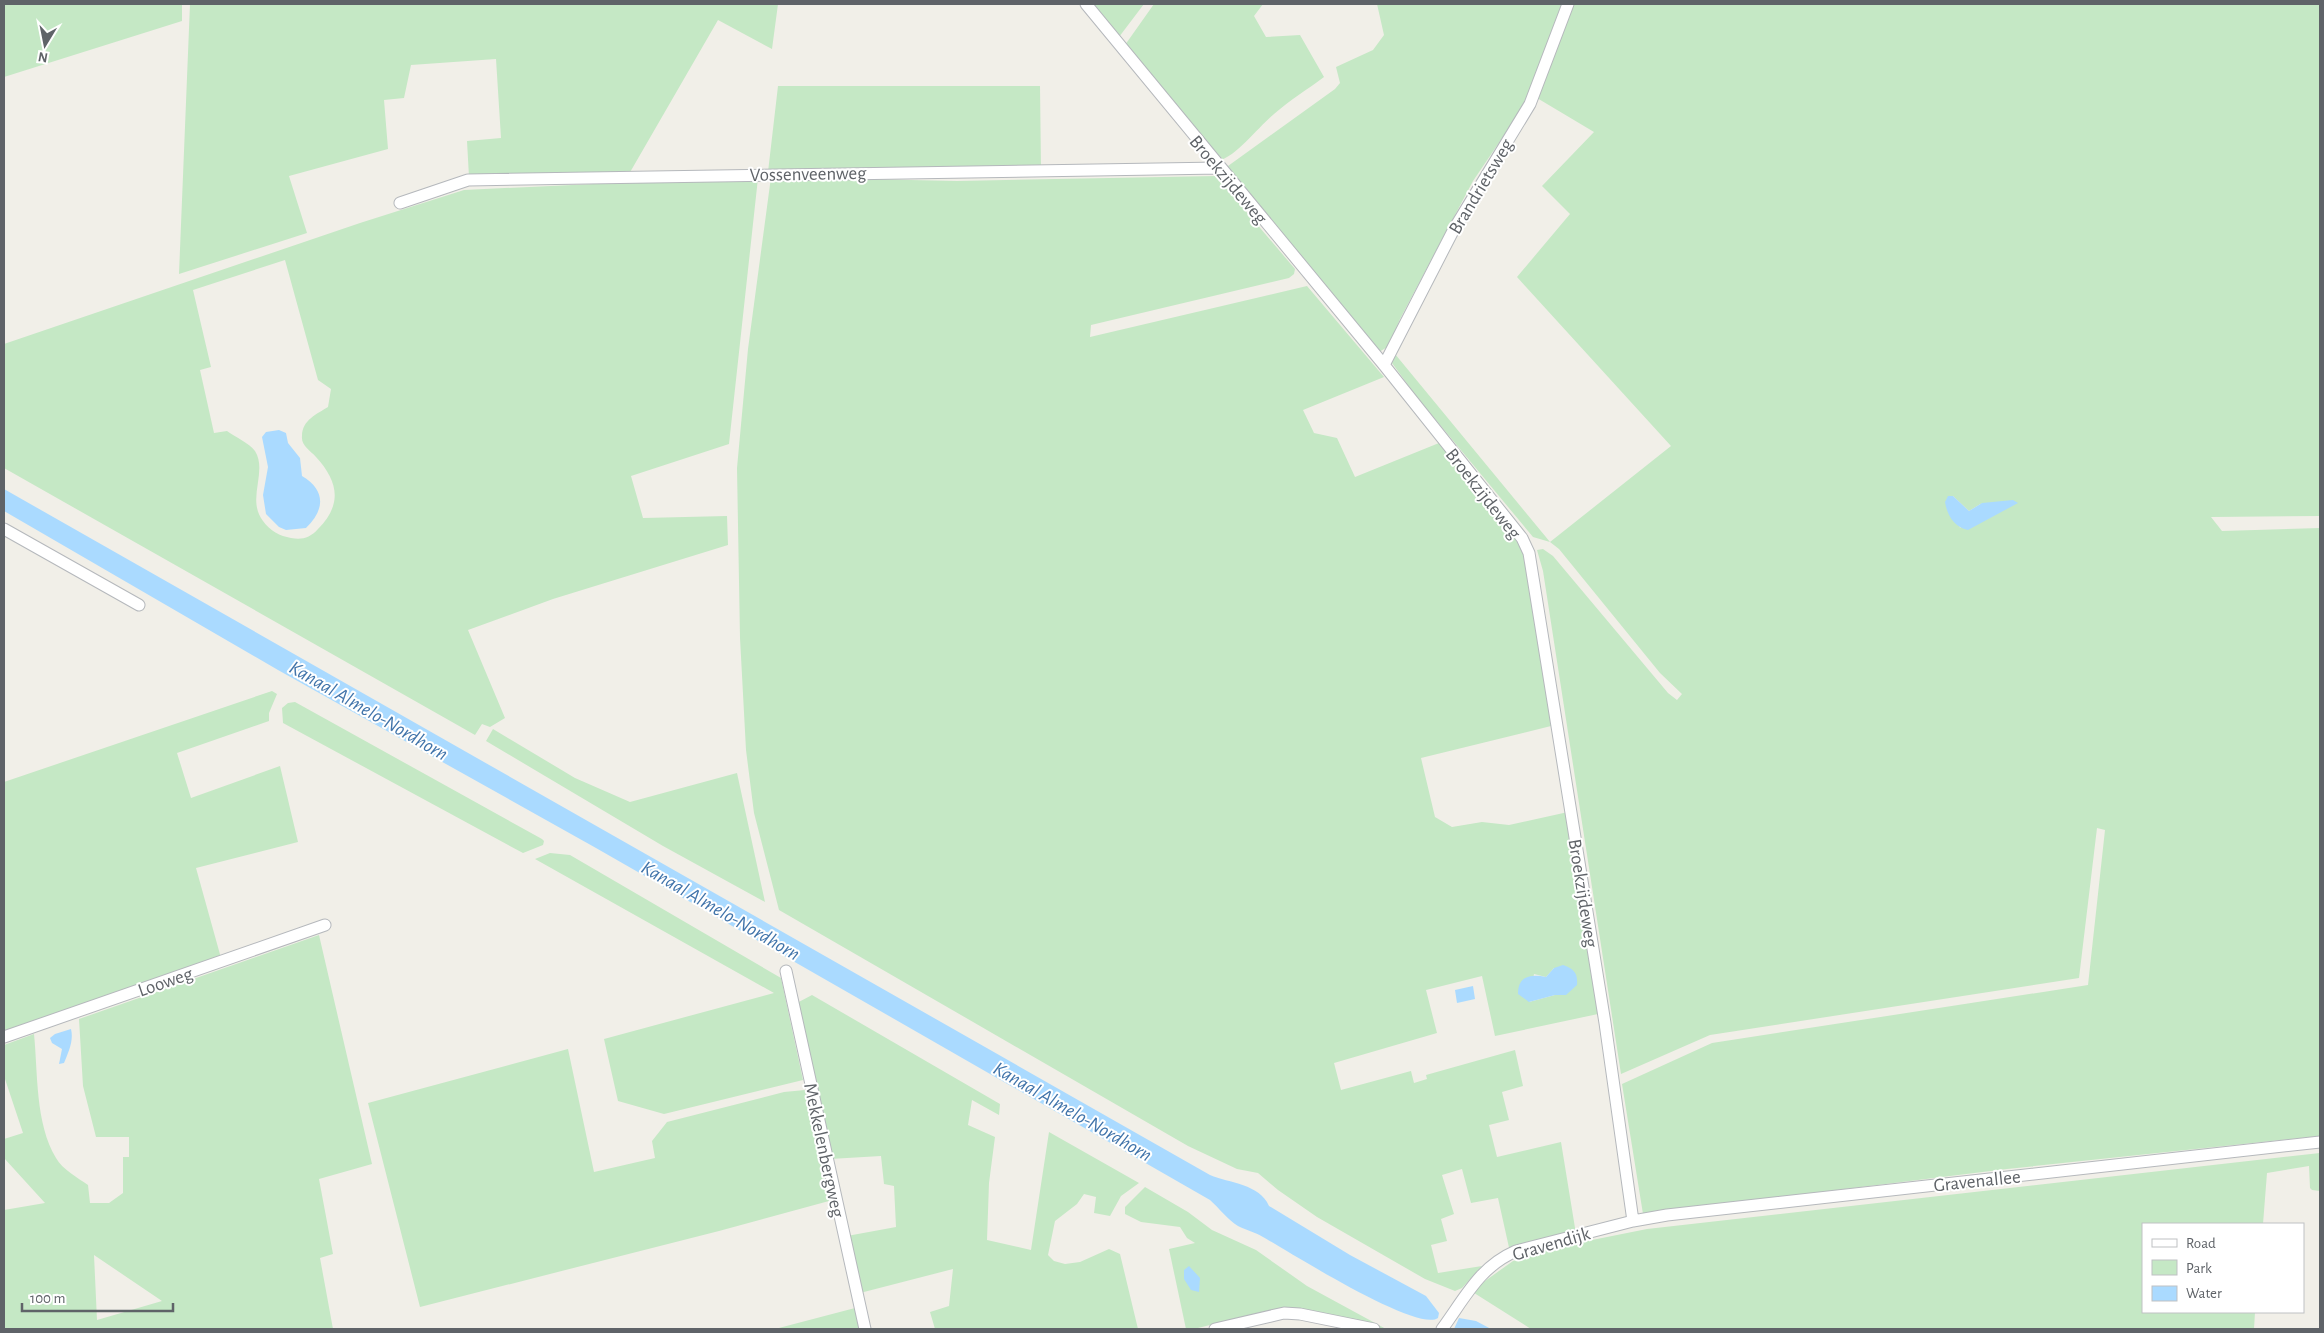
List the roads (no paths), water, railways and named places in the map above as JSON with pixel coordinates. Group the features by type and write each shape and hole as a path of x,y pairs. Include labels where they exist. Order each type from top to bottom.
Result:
{"street":[{"name":"Broekzijdeweg","path":"1086,4 1384,365 1522,538 1529,553 1605,1023 1634,1221"},
{"name":"Brandrietsweg","path":"1384,365 1454,229 1530,104 1568,4"},
{"name":"Vossenveenweg","path":"400,203 468,180 1220,168"},
{"path":"4,529 139,605"},
{"name":"Looweg","path":"4,1037 325,925"},
{"name":"Mekkelenbergweg","path":"786,971 865,1329"},
{"name":"Gravenallee","path":"1634,1221 2320,1142"},
{"name":"Gravendijk","path":"1442,1329 1483,1271 1503,1257 1516,1251 1634,1221"},
{"path":"1215,1329 1284,1313 1300,1314 1374,1329"}],"water":[{"path":"279,430 286,433 288,443 300,458 302,476 310,482 319,494 320,501 317,514 306,528 286,530 279,527 266,514 263,495 268,467 262,437 266,432"},
{"name":"Kanaal Almelo-Nordhorn","path":"4,489 1210,1175 1243,1185 1259,1193 1269,1206 1350,1255 1426,1296 1439,1313 1438,1318 1425,1319 1405,1314 1380,1303 1324,1273 1260,1235 1238,1226 1210,1200 596,848 278,670 4,511"},
{"path":"1948,496 1953,496 1969,511 1982,503 2013,500 2018,503 1968,530 1959,526 1949,516 1945,502"},
{"path":"1563,965 1575,972 1577,977 1577,985 1566,995 1555,995 1529,1002 1518,994 1520,983 1523,979 1531,976 1546,977 1554,968"},
{"path":"1473,986 1475,999 1457,1003 1455,990"},
{"path":"71,1029 72,1038 69,1051 64,1063 59,1064 62,1049 52,1043 50,1038 55,1034"},
{"path":"1189,1266 1200,1278 1199,1292 1191,1290 1184,1279 1184,1270"},
{"path":"1459,1318 1476,1321 1491,1329 1454,1329"}]}
